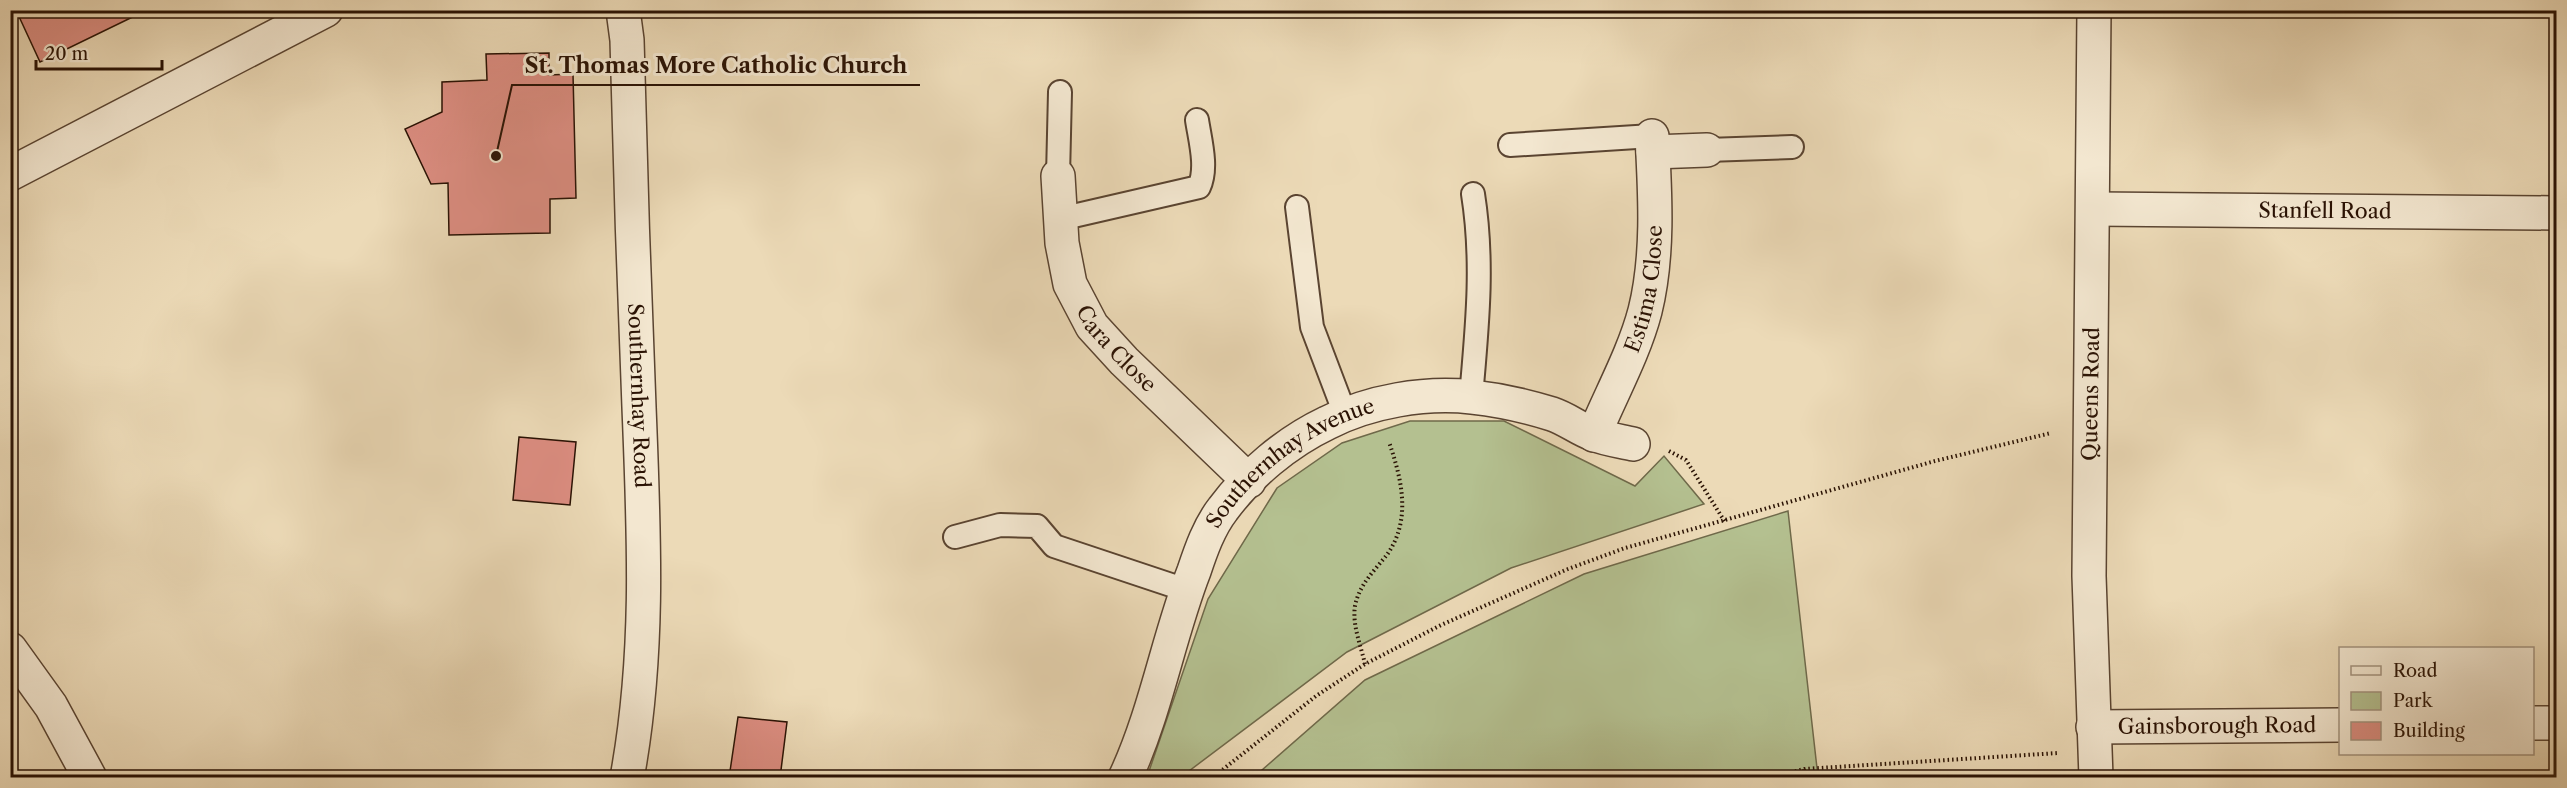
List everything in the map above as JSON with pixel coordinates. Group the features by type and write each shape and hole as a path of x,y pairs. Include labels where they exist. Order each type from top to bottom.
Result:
{"street":[{"path":"14,163 326,10"},
{"name":"Southernhay Road","path":"623,10 627,40 644,554 644,636 637,722 627,777"},
{"name":"Queens Road","path":"2094,10 2089,576 2095,751"},
{"path":"1652,144 1707,150"},
{"name":"Estima Close","path":"1594,435 1645,311 1655,211 1652,144"},
{"name":"Cara Close","path":"1058,176 1062,243 1070,284 1092,326 1124,361 1249,481"},
{"name":"Stanfell Road","path":"2094,209 2556,213"},
{"name":"Southernhay Avenue","path":"1125,777 1148,714 1186,590 1204,544 1222,510 1281,451 1311,430 1345,414 1377,404 1424,397 1471,397 1513,404 1555,415 1594,435 1633,444"},
{"path":"10,649 51,706 90,777"},
{"path":"2534,723 2556,723"},
{"name":"Gainsborough Road","path":"2095,751 2339,725"}],"lane":[{"path":"1058,176 1060,92"},
{"path":"1060,219 1199,187 1202,179 1202,166 1197,120"},
{"path":"1510,145 1652,144"},
{"path":"1707,150 1792,147"},
{"path":"1471,397 1480,285 1478,224 1473,194"},
{"path":"1297,207 1312,327 1345,414"},
{"path":"955,537 1000,525 1037,526 1054,546 1186,590"}],"path":[{"path":"1365,664 1355,620 1355,605 1372,570 1395,542 1404,503 1399,470 1377,404"},
{"path":"1212,777 1316,696 1365,664 1452,620 1568,569 1625,548 1725,522 1935,461 2091,423"},
{"path":"1633,444 1657,444 1686,460 1725,522"},
{"path":"1769,777 1804,769 2095,751"},
{"path":"1804,769 1805,777"}],"green space":[{"path":"1410,421 1504,421 1635,486 1664,456 1704,504 1511,568 1347,652 1181,777 1147,777 1208,599 1277,488 1342,443"},
{"path":"1788,511 1818,777 1254,777 1365,680 1584,574"}],"building":[{"path":"16,10 147,10 40,62"},
{"path":"549,53 549,75 573,74 576,198 550,199 550,233 449,235 448,183 431,184 405,129 442,112 442,82 487,80 486,54"},
{"path":"519,437 576,442 570,505 513,500"},
{"path":"738,717 787,722 780,778 729,778"}],"place":[{"name":"St. Thomas More Catholic Church","path":"496,156"}]}
